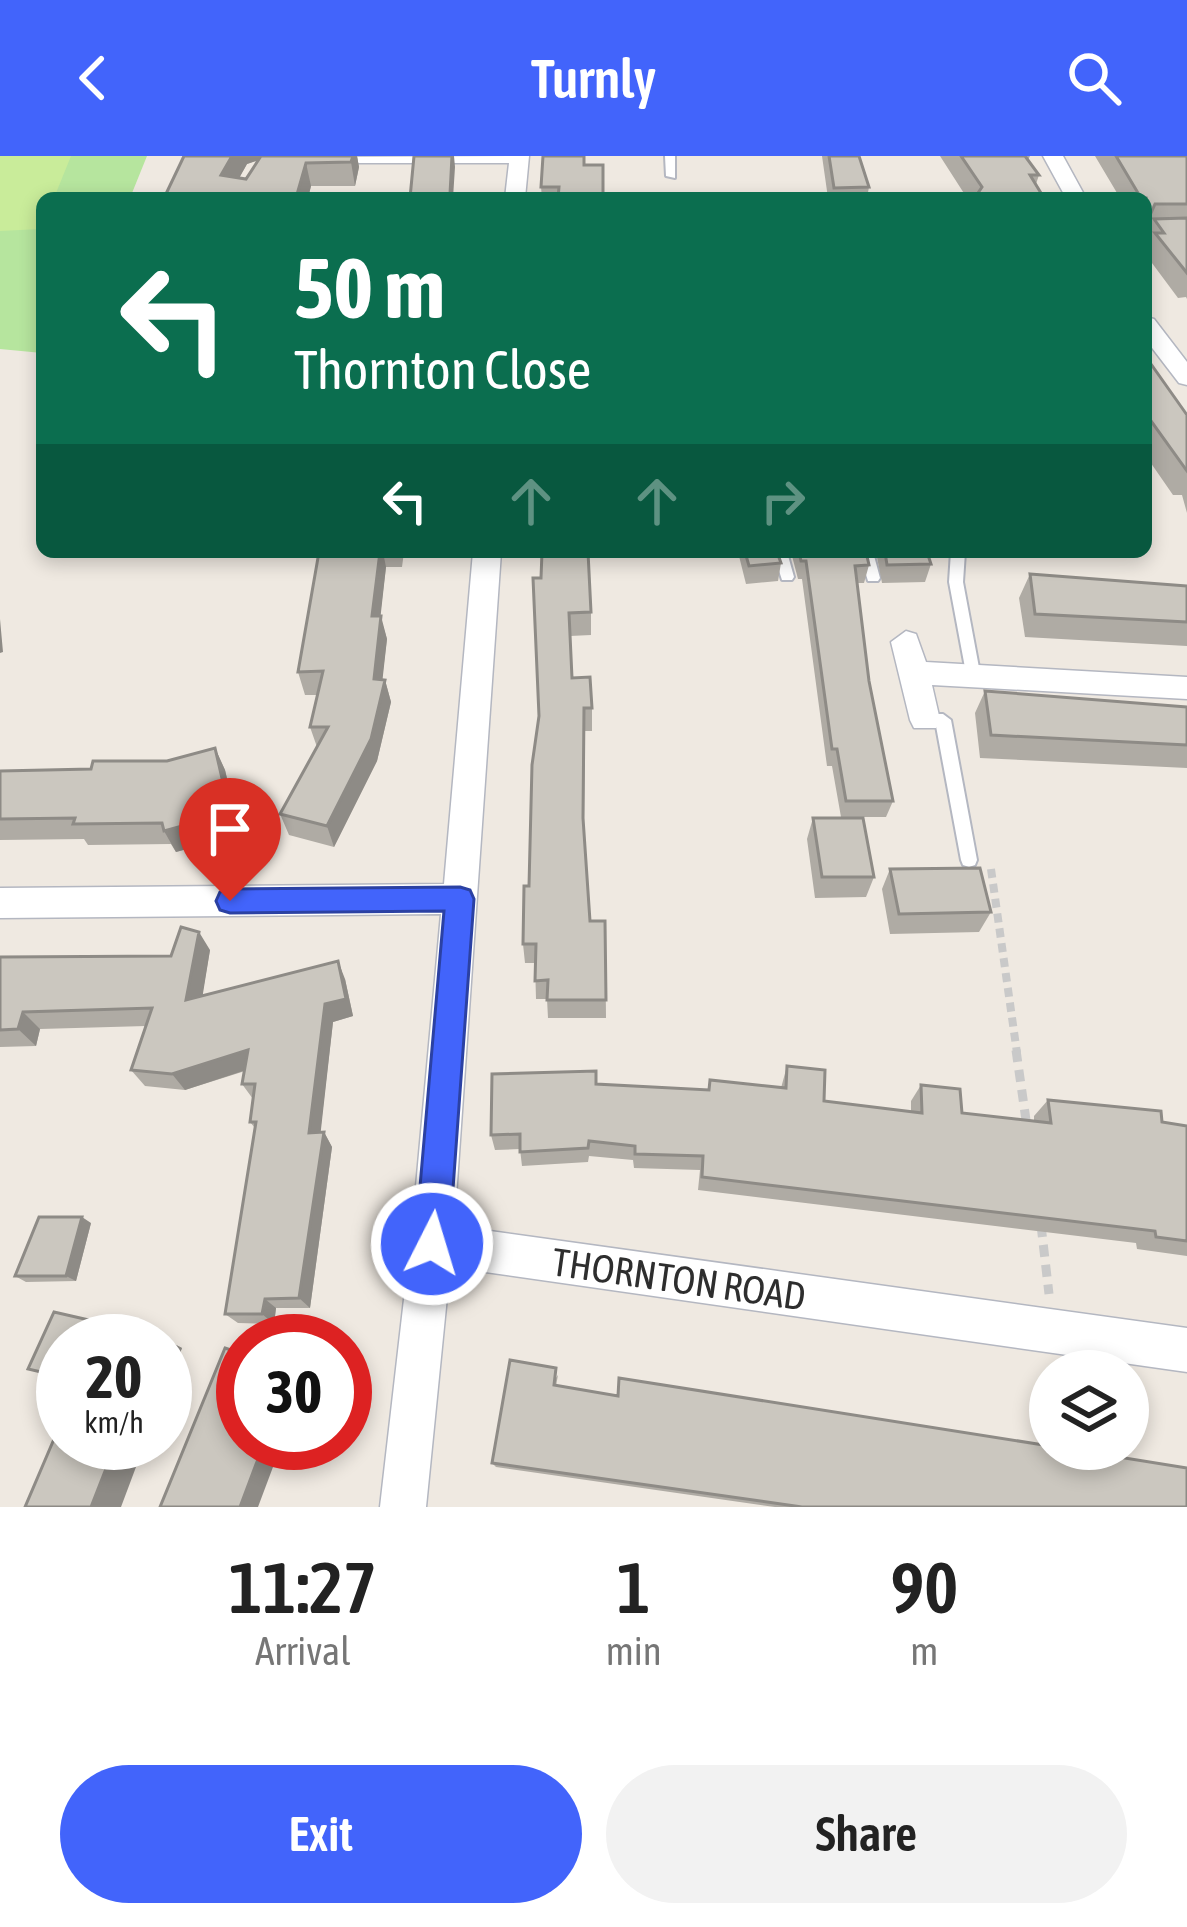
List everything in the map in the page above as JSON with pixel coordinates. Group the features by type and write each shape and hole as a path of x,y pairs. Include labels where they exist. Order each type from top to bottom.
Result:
{"street":[{"path":"1053,156 1073,192"},
{"path":"286,160 519,157 516,192"},
{"path":"1152,332 1187,378"},
{"path":"403,1507 432,1244 487,558"},
{"path":"906,642 925,720"},
{"path":"914,673 1187,688"},
{"path":"0,903 460,899"},
{"name":"THORNTON ROAD","path":"432,1244 1187,1350"}],"lane":[{"path":"670,156 671,176"},
{"path":"782,558 787,577"},
{"path":"868,558 873,578"},
{"path":"958,558 956,582 973,674"},
{"path":"925,720 943,721 969,860"}],"path":[{"path":"990,866 1030,1144"},
{"path":"1039,1214 1053,1331"}],"green space":[{"path":"0,156 147,156 132,192 36,192 36,352 0,349"},
{"path":"0,156 71,156 56,192 36,192 36,229 0,231"}],"building":[{"path":"184,156 232,156 221,175 246,179 261,156 353,156 351,162 306,163 298,192 167,192"},
{"path":"414,156 452,156 450,192 411,192"},
{"path":"543,156 584,156 584,165 603,165 603,192 541,187"},
{"path":"829,156 859,156 869,187 834,188"},
{"path":"961,156 1025,156 1039,175 1030,175 1040,192 979,192 982,187"},
{"path":"1116,156 1187,156 1187,204 1155,204 1152,211 1152,192 1137,192"},
{"path":"1187,218 1187,273 1155,233 1164,233 1154,219"},
{"path":"1152,365 1187,415 1187,471 1152,422"},
{"path":"318,558 379,558 372,616 381,616 374,679 385,680 371,739 327,826 280,814 328,727 310,727 323,671 298,672"},
{"path":"542,558 588,558 591,612 569,613 572,678 590,677 592,708 584,708 583,818 590,921 605,921 606,1000 547,1000 548,980 535,981 536,944 523,944 539,716 533,578 541,578"},
{"path":"747,558 779,558 781,563 749,566"},
{"path":"867,558 869,565 855,566 869,681 893,801 846,801 837,749 832,749 806,561 801,561"},
{"path":"886,558 929,558 931,564 887,565"},
{"path":"1030,574 1187,586 1187,622 1035,614"},
{"path":"985,691 1187,707 1187,745 991,735"},
{"path":"215,748 230,813 164,831 162,823 0,819 0,771 91,769 93,761 167,761"},
{"path":"813,818 863,818 874,877 822,877"},
{"path":"980,868 991,912 899,914 890,869"},
{"path":"181,927 199,932 186,1000 338,961 346,999 325,1004 309,1133 324,1132 299,1298 265,1299 262,1314 225,1314 256,1122 250,1122 255,1084 242,1084 248,1050 172,1074 131,1070 152,1008 23,1012 18,1029 0,1030 0,957 171,956"},
{"path":"787,1066 825,1070 824,1101 922,1113 921,1085 960,1089 962,1113 1051,1123 1048,1100 1161,1111 1162,1122 1187,1126 1187,1241 1156,1237 1155,1231 702,1177 703,1156 635,1154 635,1146 589,1141 588,1148 520,1152 520,1134 491,1135 492,1074 596,1071 596,1084 709,1090 710,1080 786,1088"},
{"path":"39,1217 82,1217 66,1276 15,1276"},
{"path":"510,1360 556,1368 554,1385 618,1396 619,1378 1029,1443 1029,1470 1149,1470 1149,1462 1187,1468 1187,1507 802,1507 492,1463"},
{"path":"216,1370 216,1470 254,1470 240,1507 160,1507 175,1470 192,1470 192,1429"},
{"path":"41,1470 105,1470 91,1507 25,1507"}],"route":[{"path":"230,901 460,899 432,1244"}]}
